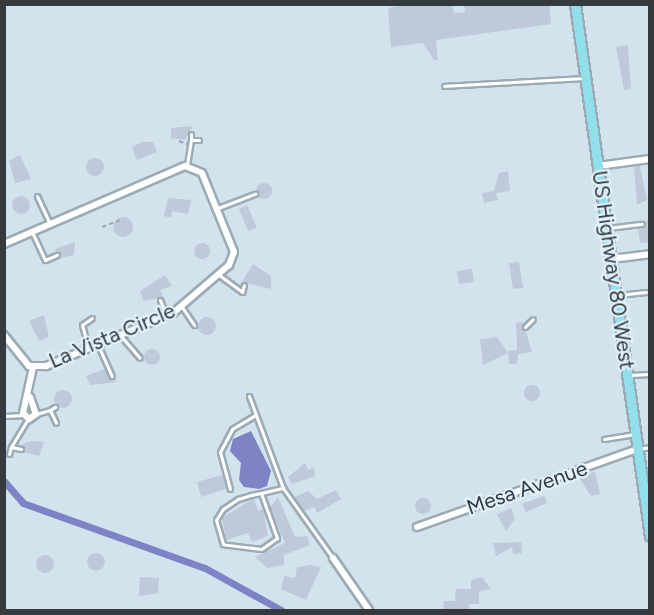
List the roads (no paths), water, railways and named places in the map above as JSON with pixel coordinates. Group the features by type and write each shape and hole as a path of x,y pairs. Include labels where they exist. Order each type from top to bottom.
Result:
{"main road":[{"name":"US Highway 80 West","path":"575,4 650,536"}],"street":[{"path":"598,166 650,159"},
{"path":"4,235 6,243 187,167"},
{"name":"La Vista Circle","path":"4,335 33,367 88,348 166,315 182,307 219,275 234,252 202,173 187,167"},
{"path":"611,259 650,254"},
{"path":"30,397 36,414 26,417 33,367"},
{"name":"Mesa Avenue","path":"417,526 638,449"},
{"path":"333,558 369,610"}],"lane":[{"path":"444,86 585,78"},
{"path":"187,167 191,134"},
{"path":"191,142 199,140"},
{"path":"218,208 255,194"},
{"path":"37,196 50,224"},
{"path":"607,229 642,224"},
{"path":"32,232 45,260 57,255"},
{"path":"219,275 242,292 244,285"},
{"path":"616,295 646,292"},
{"path":"160,300 166,315"},
{"path":"182,307 194,325"},
{"path":"88,348 82,325 93,318"},
{"path":"525,327 533,319"},
{"path":"120,335 140,358"},
{"path":"97,344 112,376"},
{"path":"627,376 650,374"},
{"path":"249,396 283,488 333,558"},
{"path":"36,414 55,407"},
{"path":"50,410 56,423"},
{"path":"230,489 220,452 232,429 255,415"},
{"path":"4,416 26,417 10,447 9,454"},
{"path":"604,439 635,434"},
{"path":"10,447 21,449"},
{"path":"638,449 650,447"},
{"path":"261,493 277,538 261,549 223,544 216,520 223,509 261,493 283,488"}],"water":[{"path":"251,431 271,471 267,486 259,489 244,487 239,480 241,463 230,451 233,439"}],"waterway":[{"path":"4,481 23,503 205,568 281,610"}]}
